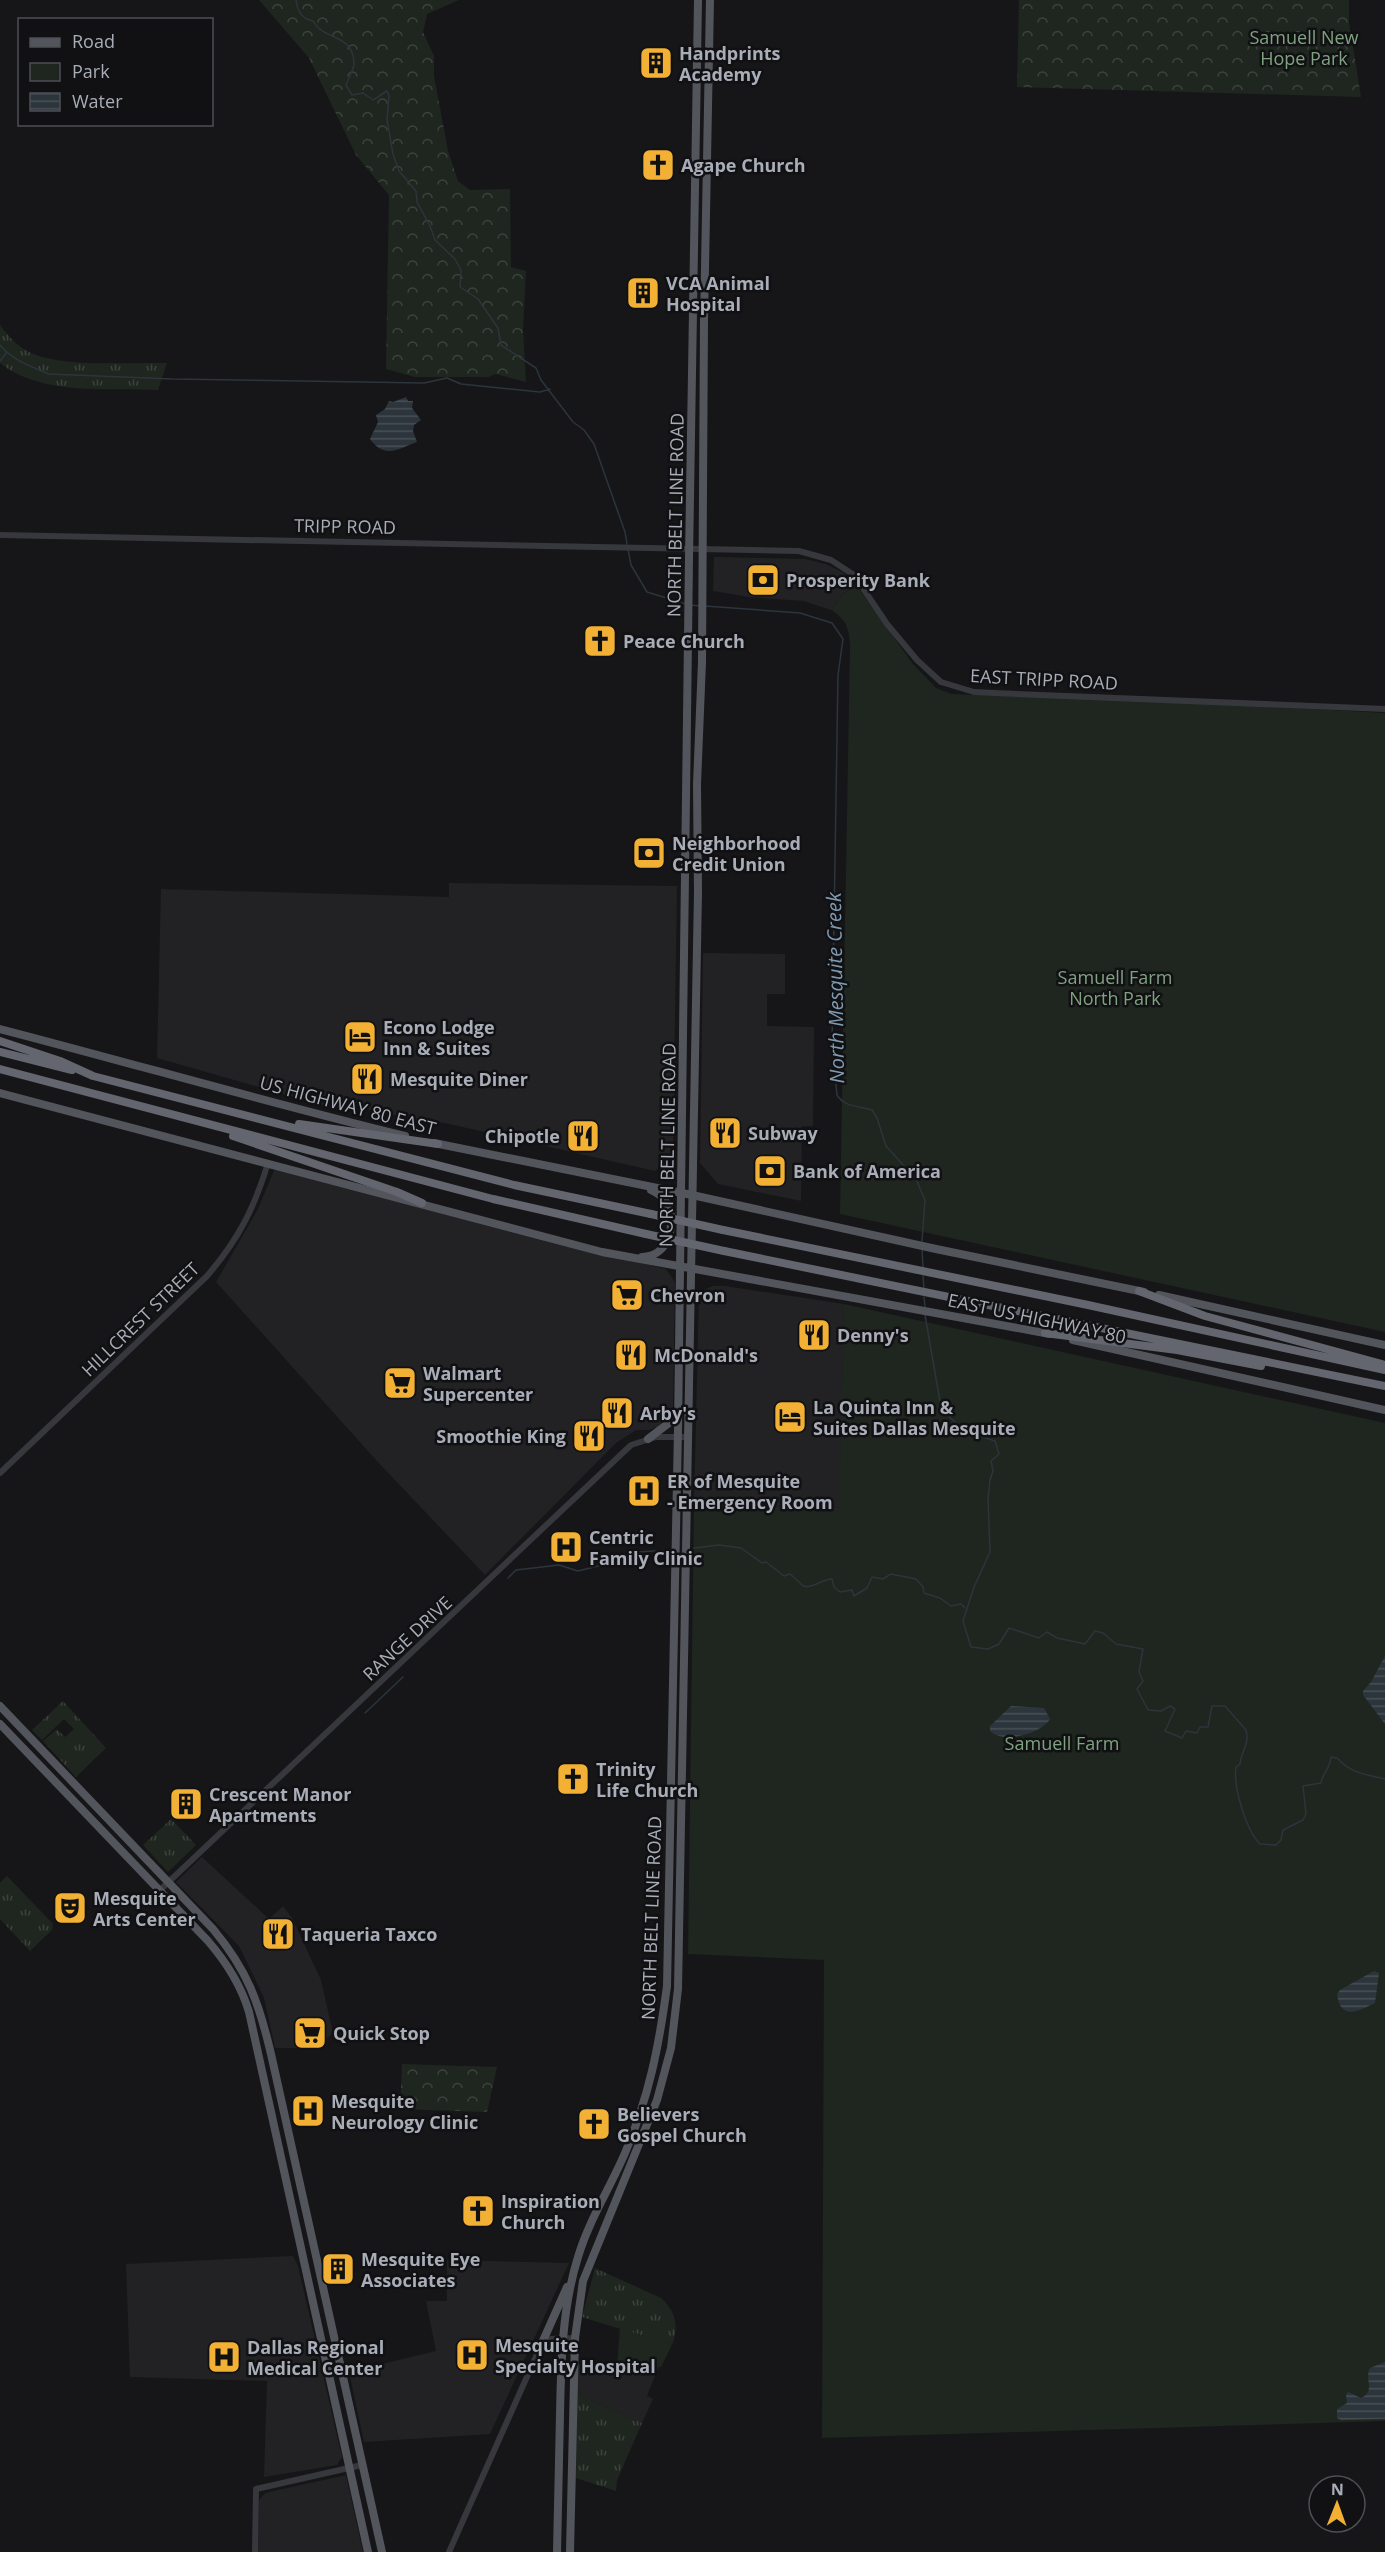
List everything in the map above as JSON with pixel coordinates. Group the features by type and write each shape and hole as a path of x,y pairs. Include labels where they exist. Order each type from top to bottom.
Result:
{"highway":[{"path":"0,1041 60,1061 93,1076"},
{"path":"0,1052 514,1185 892,1266 1088,1305 1385,1370"},
{"path":"0,1069 514,1204 724,1251 1385,1386"},
{"path":"281,1123 308,1124 438,1144"},
{"path":"214,1126 235,1137 397,1191 422,1203"},
{"path":"1139,1291 1205,1316 1385,1365"},
{"path":"1045,1334 1177,1350 1310,1375 1339,1376"}],"main road":[{"name":"NORTH BELT LINE ROAD","path":"574,2272 578,2256 602,2197 625,2155 646,2098 659,2046 667,1974 678,1437 688,587 698,0"},
{"name":"NORTH BELT LINE ROAD","path":"570,2552 575,2338 583,2281 657,2100 671,2048 678,1989 698,903 697,784 703,587 704,321 710,0"},
{"path":"697,50 709,50"},
{"path":"696,149 707,149"},
{"path":"693,321 704,321"},
{"path":"686,896 698,892"},
{"path":"686,896 698,903"},
{"path":"684,988 696,988"},
{"name":"US HIGHWAY 80 EAST","path":"0,1029 182,1076 334,1120 438,1144 692,1195"},
{"path":"0,1093 622,1256 680,1268"},
{"path":"622,1256 656,1255 666,1244 670,1228 669,1210 663,1199 645,1186"},
{"path":"692,1195 1385,1345"},
{"name":"EAST US HIGHWAY 80","path":"680,1268 1045,1334 1385,1410"},
{"path":"679,1358 690,1359"},
{"path":"648,1439 666,1428 678,1416"},
{"path":"674,1647 685,1647"},
{"path":"0,1706 218,1935 233,1954 251,1985 272,2054 382,2552"},
{"path":"0,1724 221,1956 244,1996 369,2552"},
{"path":"557,2552 563,2338 574,2272"},
{"path":"542,2343 574,2272"},
{"path":"309,2285 321,2283"},
{"path":"339,2420 346,2430 355,2433"},
{"path":"360,2509 368,2532 378,2533"}],"street":[{"name":"TRIPP ROAD","path":"0,535 689,549"},
{"name":"EAST TRIPP ROAD","path":"689,549 799,551 831,560 854,575 887,624 916,660 941,682 952,687 994,693 1385,709"},
{"name":"HILLCREST STREET","path":"0,1473 219,1262 241,1232 250,1214 268,1162"},
{"name":"RANGE DRIVE","path":"159,1891 631,1445 648,1439 688,1437"},
{"path":"449,2552 542,2343 575,2338"},
{"path":"255,2552 256,2489 362,2465"}],"shaded area":[{"path":"714,557 805,559 826,564 844,573 856,585 844,593 831,610 804,601 749,597 713,591"},
{"path":"449,883 677,886 673,1153 655,1171 445,1123 411,1119 332,1101 329,1107 157,1058 161,889 449,897"},
{"path":"703,953 785,954 785,994 767,994 767,1026 814,1027 813,1126 802,1126 801,1201 718,1184 700,1163"},
{"path":"275,1168 666,1269 675,1282 673,1406 670,1414 657,1427 649,1430 636,1430 616,1443 485,1575 376,1460 216,1282 258,1209"},
{"path":"713,1286 844,1304 840,1508 694,1504 699,1292"},
{"path":"202,1857 269,1919 283,1906 292,1918 321,1980 333,2033 322,2042 304,2048 275,2048 264,1998 239,1946 176,1882"},
{"name":"Dallas Regional Medical Center","path":"293,2256 298,2266 342,2457 337,2465 264,2477 267,2381 130,2377 126,2264"},
{"name":"Mesquite Specialty Hospital","path":"447,2260 569,2263 490,2434 364,2442 349,2372 436,2351 426,2301 447,2301"},
{"path":"577,2364 659,2366 647,2396 653,2399 642,2423 577,2394"},
{"path":"346,2475 363,2552 258,2552 259,2500 265,2493"}],"green space":[{"path":"259,0 459,0 427,14 423,32 434,56 434,76 448,151 458,181 470,190 510,189 511,267 526,271 523,330 526,382 496,374 488,377 415,377 386,369 389,195 356,155 309,58"},
{"name":"Samuell New Hope Park","path":"1019,0 1349,0 1349,22 1361,97 1017,87"},
{"path":"0,325 22,348 45,358 98,363 167,363 158,390 55,386 17,374 0,363"},
{"name":"Samuell Farm North Park","path":"856,585 913,664 936,688 952,694 1246,705 1385,713 1385,1332 840,1214 850,645 846,624 831,610 844,593"},
{"name":"Samuell Farm","path":"844,1304 1385,1423 1385,2421 822,2438 824,1960 688,1954 694,1504 839,1508"},
{"path":"63,1701 106,1748 76,1777 43,1741 57,1729 65,1737 74,1729 64,1719 42,1740 32,1730"},
{"path":"171,1819 196,1845 168,1872 143,1845"},
{"path":"7,1876 53,1924 52,1930 30,1951 0,1919 0,1883"},
{"path":"402,2064 497,2067 487,2112 400,2109"},
{"path":"595,2268 661,2298 666,2303 673,2314 676,2326 672,2345 582,2317"},
{"path":"620,2328 672,2345 661,2367 617,2365"},
{"path":"577,2394 642,2423 617,2480 616,2491 576,2478"}],"water":[{"path":"406,397 408,401 413,401 412,408 421,420 414,425 413,431 417,442 393,451 381,449 370,439 378,422 376,415 385,409 389,401 393,402"},
{"path":"1385,1656 1385,1724 1363,1695 1363,1691 1371,1682"},
{"path":"1011,1706 1044,1708 1050,1719 1039,1729 1022,1736 1004,1737 990,1731 990,1726"},
{"path":"1374,1971 1379,1973 1375,2003 1351,2012 1342,2008 1337,1994 1340,1990"},
{"path":"1385,2362 1385,2419 1341,2420 1337,2418 1337,2409 1347,2403 1348,2392 1361,2398 1365,2395 1369,2388 1370,2368"}],"waterway":[{"name":"North Mesquite Creek","path":"296,0 303,16 348,46 354,65 346,85 352,95 363,93 373,100 387,91 389,95 387,120 393,154 399,171 416,191 417,202 435,240 455,259 461,270 460,287 478,299 498,328 501,345 536,368 541,380 573,422 584,430 594,444 625,532 627,544"},
{"path":"0,345 16,359 49,374 172,379 424,383 447,378 461,384 540,392 550,389"},
{"path":"0,361 6,353"},
{"name":"North Mesquite Creek","path":"628,549 631,565 647,592 686,604"},
{"name":"North Mesquite Creek","path":"690,605 700,606"},
{"name":"North Mesquite Creek","path":"705,606 800,613 832,623 843,639 838,675 832,1045 837,1095 848,1104 872,1110 886,1146 916,1179 925,1200 922,1241"},
{"name":"North Mesquite Creek","path":"922,1249 923,1268"},
{"name":"North Mesquite Creek","path":"923,1276 924,1289"},
{"name":"North Mesquite Creek","path":"924,1297 925,1307"},
{"name":"North Mesquite Creek","path":"925,1315 941,1407 959,1426 995,1441 999,1454 991,1461 993,1471 988,1499 990,1552 974,1587 963,1621 971,1647 988,1649 999,1644 1009,1628 1039,1638 1047,1632 1057,1638 1085,1644 1095,1631 1103,1633 1116,1644 1143,1649 1139,1672 1143,1681 1137,1689 1148,1710 1161,1711 1170,1706 1175,1709 1165,1731 1182,1738 1186,1731 1197,1733 1200,1727 1208,1727 1212,1706 1225,1706 1246,1730 1246,1743 1240,1764 1236,1767 1237,1786 1245,1819 1260,1844 1276,1845 1281,1840 1283,1830 1303,1820 1306,1814 1303,1786 1321,1783 1331,1757 1337,1758 1359,1773 1385,1779"},
{"path":"694,1548 719,1545 741,1548 762,1563 766,1562 784,1576 790,1574 802,1585 808,1587 832,1579 834,1587 840,1592 852,1590 854,1596 867,1588 872,1577 883,1579 891,1574 916,1579 923,1587 924,1593 940,1598 951,1606 961,1604 965,1608"},
{"path":"508,1578 516,1570 559,1565 578,1571 630,1558 638,1552 669,1550"},
{"path":"365,1713 403,1677"}],"place":[{"name":"Handprints Academy","path":"656,63"},
{"name":"Agape Church","path":"658,165"},
{"name":"VCA Animal Hospital","path":"643,293"},
{"name":"Prosperity Bank","path":"763,580"},
{"name":"Peace Church","path":"600,641"},
{"name":"Neighborhood Credit Union","path":"649,853"},
{"name":"Econo Lodge Inn & Suites","path":"360,1037"},
{"name":"Mesquite Diner","path":"367,1079"},
{"name":"Subway","path":"725,1133"},
{"name":"Chipotle","path":"583,1136"},
{"name":"Bank of America","path":"770,1171"},
{"name":"Chevron","path":"627,1295"},
{"name":"Denny's","path":"814,1335"},
{"name":"McDonald's","path":"631,1355"},
{"name":"Walmart Supercenter","path":"400,1383"},
{"name":"Arby's","path":"617,1413"},
{"name":"La Quinta Inn & Suites Dallas Mesquite","path":"790,1417"},
{"name":"Smoothie King","path":"589,1436"},
{"name":"ER of Mesquite - Emergency Room","path":"644,1491"},
{"name":"Centric Family Clinic","path":"566,1547"},
{"name":"Trinity Life Church","path":"573,1779"},
{"name":"Crescent Manor Apartments","path":"186,1804"},
{"name":"Mesquite Arts Center","path":"70,1908"},
{"name":"Taqueria Taxco","path":"278,1934"},
{"name":"Quick Stop","path":"310,2033"},
{"name":"Mesquite Neurology Clinic","path":"308,2111"},
{"name":"Believers Gospel Church","path":"594,2124"},
{"name":"Inspiration Church","path":"478,2211"},
{"name":"Mesquite Eye Associates","path":"338,2269"},
{"name":"Mesquite Specialty Hospital","path":"472,2355"},
{"name":"Dallas Regional Medical Center","path":"224,2357"}]}
